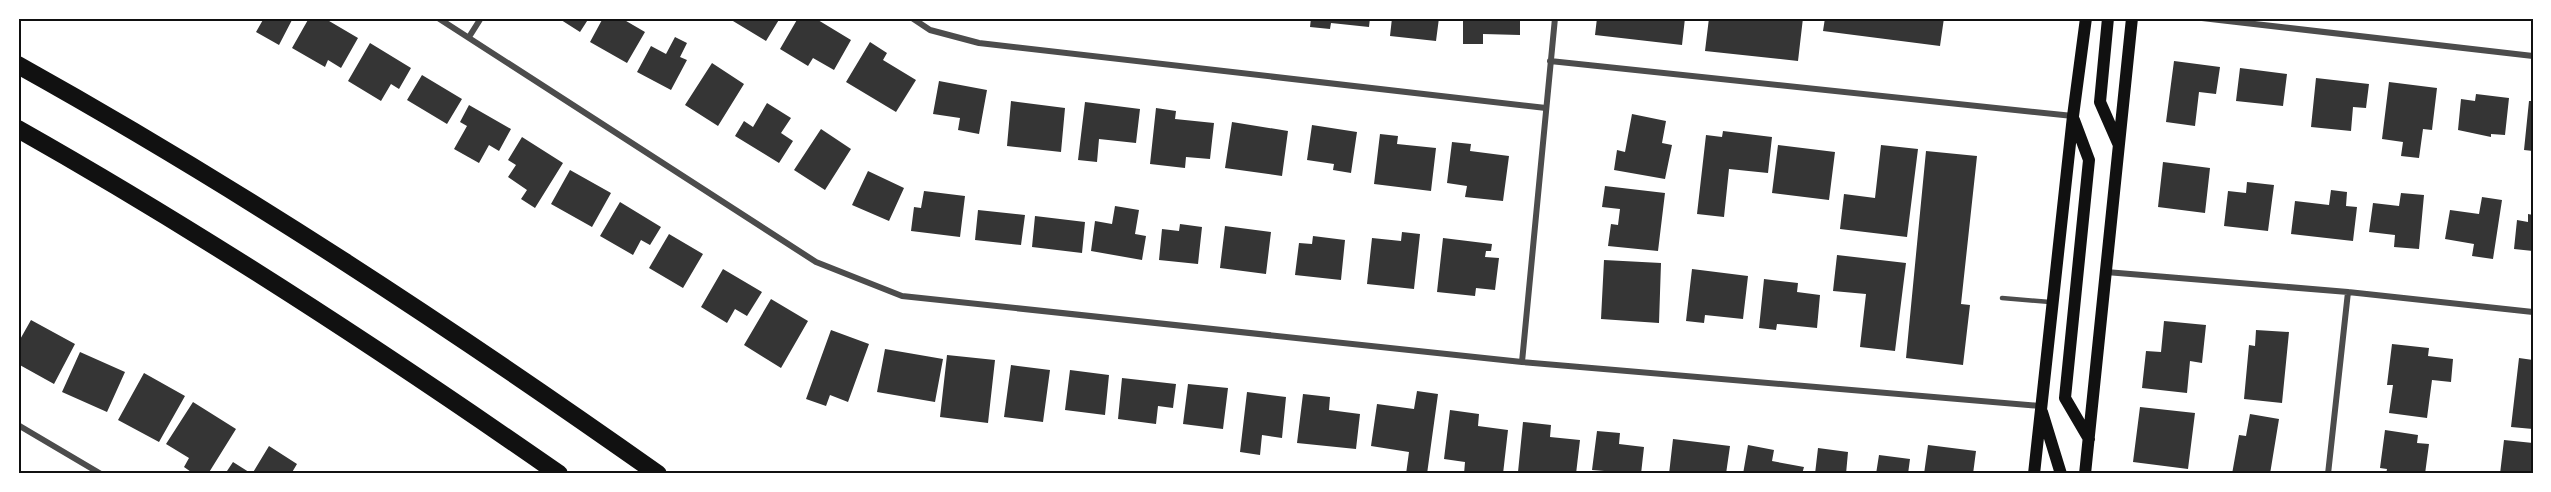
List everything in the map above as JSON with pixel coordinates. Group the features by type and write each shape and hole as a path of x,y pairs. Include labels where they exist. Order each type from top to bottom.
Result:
{"highway":[{"path":"18,65 160,148 354,268 658,474"},
{"path":"18,129 144,202 321,313 559,474"}],"main road":[{"path":"2034,474 2073,116 2086,18"},
{"path":"2108,18 2100,102 2118,145"},
{"path":"2085,474 2132,18"},
{"path":"2073,116 2089,160 2065,398 2089,439"},
{"path":"2040,406 2061,474"}],"street":[{"path":"438,18 816,262 902,296 1521,362 2040,406"},
{"path":"469,37 481,18"},
{"path":"912,18 930,30 979,43 1546,108"},
{"path":"1521,362 1555,18"},
{"path":"2202,18 2533,56"},
{"path":"1550,60 2073,116"},
{"path":"2106,272 2348,292 2533,312"},
{"path":"2328,474 2348,292"},
{"path":"18,425 101,474"}],"lane":[{"path":"2002,298 2052,302"}],"building":[{"path":"264,18 293,18 279,45 256,32"},
{"path":"309,18 324,18 358,38 341,68 328,60 325,67 292,48"},
{"path":"558,18 589,18 580,32"},
{"path":"603,18 621,18 645,32 627,63 590,42"},
{"path":"728,18 780,18 766,41"},
{"path":"798,18 819,18 818,20 851,40 834,70 813,58 808,66 780,49"},
{"path":"1311,18 1370,18 1369,27 1331,23 1330,29 1310,27"},
{"path":"1392,18 1439,18 1436,41 1390,36"},
{"path":"1463,18 1520,18 1520,35 1483,34 1483,44 1463,44"},
{"path":"1597,18 1685,18 1682,45 1595,35"},
{"path":"1709,18 1803,18 1798,61 1705,51"},
{"path":"1825,18 1944,18 1940,46 1823,31"},
{"path":"675,37 687,43 680,57 687,60 671,90 637,72 651,46 666,54"},
{"path":"870,42 887,53 883,60 916,80 896,112 846,82"},
{"path":"370,43 411,68 399,89 391,84 381,101 348,81"},
{"path":"2174,61 2220,67 2216,94 2199,92 2195,126 2166,122"},
{"path":"712,63 744,84 718,126 685,105"},
{"path":"2240,68 2287,74 2283,106 2236,101"},
{"path":"422,75 462,99 447,124 407,100"},
{"path":"2316,78 2369,84 2366,108 2353,107 2351,131 2311,127"},
{"path":"939,81 987,90 979,134 958,130 960,118 933,114"},
{"path":"2389,82 2437,88 2432,130 2423,129 2419,158 2401,156 2403,142 2382,139"},
{"path":"2476,94 2509,98 2505,135 2491,134 2491,137 2458,130 2461,99 2475,101"},
{"path":"1011,101 1065,108 1061,152 1007,146"},
{"path":"2529,101 2533,101 2533,151 2524,150"},
{"path":"1085,102 1140,109 1136,143 1099,139 1097,162 1078,160"},
{"path":"767,103 791,118 781,133 793,141 779,163 735,136 744,121 753,127"},
{"path":"469,105 511,129 499,151 489,145 479,163 454,149 467,126 460,122"},
{"path":"1156,108 1176,111 1175,119 1214,123 1210,159 1186,157 1185,168 1150,164"},
{"path":"1632,114 1666,121 1662,143 1672,145 1665,179 1614,170 1617,150 1625,152"},
{"path":"1232,122 1288,131 1282,176 1225,168"},
{"path":"1312,125 1357,132 1351,173 1333,170 1334,164 1307,160"},
{"path":"821,129 851,149 825,190 794,170"},
{"path":"1723,131 1772,137 1768,173 1729,169 1724,217 1697,214 1706,135 1722,137"},
{"path":"1380,134 1398,136 1397,144 1436,148 1431,191 1374,184"},
{"path":"522,137 563,163 535,208 521,199 527,190 508,177 516,165 508,160"},
{"path":"1452,142 1471,144 1470,151 1509,156 1503,201 1465,197 1467,186 1447,183"},
{"path":"1778,145 1835,152 1829,200 1772,193"},
{"path":"1881,145 1918,149 1907,237 1840,229 1844,194 1875,198"},
{"path":"1926,151 1977,156 1961,304 1970,305 1963,365 1906,358"},
{"path":"2163,162 2210,168 2205,213 2158,207"},
{"path":"570,170 611,193 592,227 551,204"},
{"path":"868,171 904,188 889,221 852,205"},
{"path":"2247,182 2274,185 2268,231 2224,226 2228,191 2246,193"},
{"path":"1605,186 1665,193 1658,251 1608,246 1611,224 1618,225 1620,209 1602,207"},
{"path":"2331,190 2347,192 2346,206 2357,207 2353,241 2291,234 2295,201 2329,205"},
{"path":"924,191 965,196 960,237 911,231 914,207 921,208"},
{"path":"2401,193 2424,195 2419,249 2394,247 2395,235 2369,232 2373,203 2399,206"},
{"path":"2482,197 2502,200 2493,259 2472,256 2474,244 2445,239 2450,210 2479,214"},
{"path":"620,202 661,227 650,245 641,240 633,255 600,236"},
{"path":"1115,206 1139,210 1135,234 1146,236 1142,260 1091,251 1095,221 1112,224"},
{"path":"978,210 1025,215 1021,245 975,240"},
{"path":"2528,214 2533,215 2533,251 2514,249 2517,220 2528,222"},
{"path":"1035,216 1085,222 1082,253 1032,247"},
{"path":"1180,224 1202,227 1198,264 1159,260 1162,229 1179,231"},
{"path":"1225,226 1271,232 1266,274 1220,268"},
{"path":"1402,232 1420,234 1414,289 1367,284 1372,238 1401,241"},
{"path":"669,234 703,254 683,288 649,268"},
{"path":"1313,236 1345,240 1341,280 1295,275 1299,243 1312,244"},
{"path":"1443,238 1492,244 1491,251 1486,251 1485,257 1499,258 1495,290 1476,288 1475,296 1437,292"},
{"path":"1837,255 1906,263 1895,351 1860,347 1866,294 1833,291"},
{"path":"1604,260 1661,263 1659,323 1601,319"},
{"path":"723,269 762,292 747,316 735,309 727,323 701,307"},
{"path":"1692,269 1748,276 1743,319 1705,315 1704,323 1686,321"},
{"path":"1764,279 1798,283 1797,292 1820,295 1817,328 1777,324 1776,330 1759,328"},
{"path":"771,299 808,321 781,368 744,345"},
{"path":"31,320 75,344 54,384 18,364 18,343"},
{"path":"2164,321 2206,325 2202,363 2190,361 2187,393 2142,388 2146,351 2161,352"},
{"path":"831,330 869,344 848,402 830,395 826,406 806,399"},
{"path":"2256,330 2289,332 2282,403 2244,399 2249,345 2255,346"},
{"path":"2392,344 2429,348 2428,356 2453,359 2451,382 2432,380 2427,418 2389,413 2393,385 2387,385"},
{"path":"885,349 943,359 935,402 877,392"},
{"path":"80,352 125,372 107,412 62,392"},
{"path":"947,355 995,360 988,423 940,417"},
{"path":"2519,358 2533,360 2533,429 2511,427"},
{"path":"1011,365 1050,370 1043,422 1004,417"},
{"path":"1070,370 1109,375 1105,415 1065,410"},
{"path":"144,373 185,396 159,442 118,420"},
{"path":"1122,378 1176,384 1173,408 1158,406 1156,424 1118,419"},
{"path":"1188,384 1228,388 1223,429 1183,424"},
{"path":"1417,391 1438,394 1427,474 1406,474 1409,452 1371,446 1377,404 1414,409"},
{"path":"1247,392 1286,397 1282,438 1262,435 1260,455 1240,452"},
{"path":"1303,394 1330,397 1329,410 1360,414 1356,449 1297,443"},
{"path":"193,402 236,429 208,474 194,474 184,467 189,458 166,444"},
{"path":"2140,407 2195,413 2188,469 2133,462"},
{"path":"1450,410 1479,414 1478,426 1508,430 1503,474 1464,474 1465,462 1444,459"},
{"path":"2250,414 2279,419 2270,474 2232,474 2239,435 2246,436"},
{"path":"1523,422 1551,425 1550,437 1580,440 1576,474 1518,472"},
{"path":"2385,430 2418,435 2417,443 2429,444 2425,474 2386,474 2387,469 2380,468"},
{"path":"1597,431 1620,433 1619,444 1644,447 1641,474 1592,470"},
{"path":"1673,439 1730,446 1726,474 1669,474"},
{"path":"2504,440 2533,443 2533,474 2500,474"},
{"path":"1748,445 1774,450 1772,461 1804,467 1802,474 1743,474"},
{"path":"1928,445 1976,451 1973,474 1924,474"},
{"path":"269,446 297,464 291,474 252,474"},
{"path":"1818,448 1848,452 1846,474 1815,474"},
{"path":"1879,455 1910,459 1908,474 1876,474"},
{"path":"233,462 252,474 225,474"}]}
